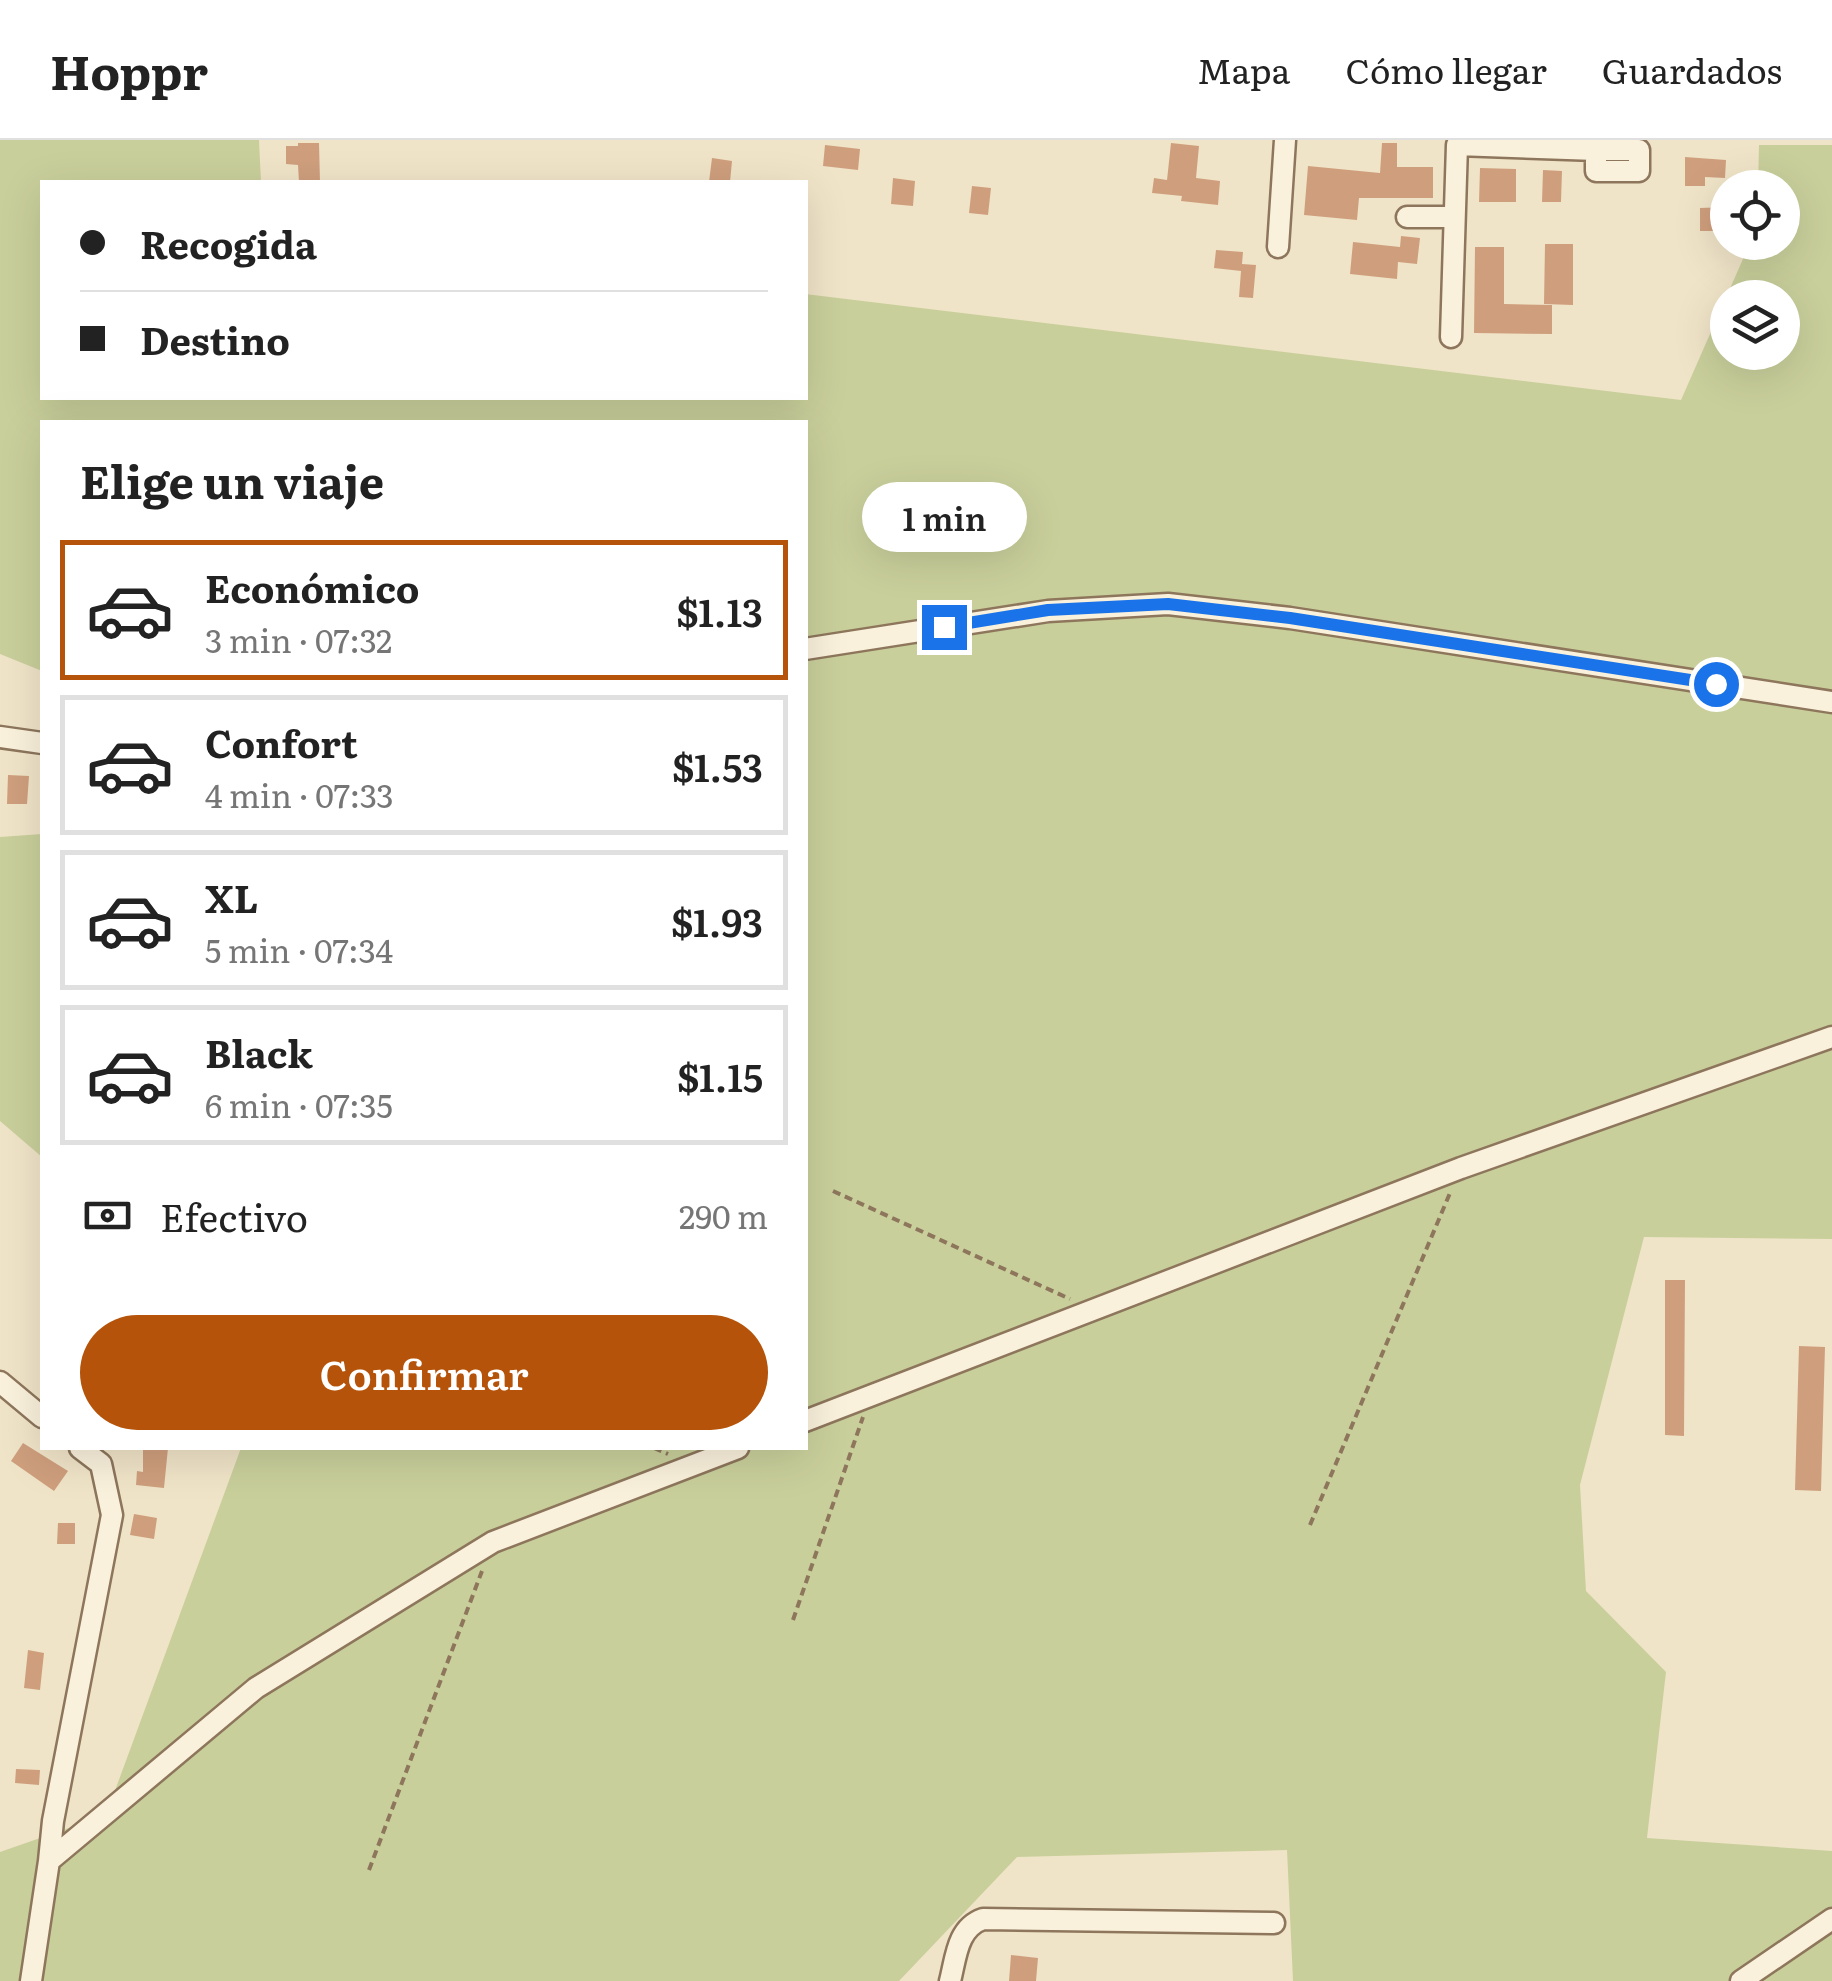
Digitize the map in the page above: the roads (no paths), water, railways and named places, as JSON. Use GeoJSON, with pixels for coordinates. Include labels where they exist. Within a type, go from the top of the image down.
{"type":"FeatureCollection","features":[{"type":"Feature","properties":{"kind":"street"},"geometry":{"type":"LineString","coordinates":[[1278,246],[1285,140]]}},
{"type":"Feature","properties":{"kind":"street"},"geometry":{"type":"LineString","coordinates":[[1450,337],[1457,145],[1496,143],[1596,150]]}},
{"type":"Feature","properties":{"kind":"street"},"geometry":{"type":"LineString","coordinates":[[1406,217],[1454,216]]}},
{"type":"Feature","properties":{"kind":"street"},"geometry":{"type":"LineString","coordinates":[[808,649],[1048,610],[1168,604],[1309,621],[1832,702]]}},
{"type":"Feature","properties":{"kind":"street"},"geometry":{"type":"LineString","coordinates":[[0,736],[40,743]]}},
{"type":"Feature","properties":{"kind":"street"},"geometry":{"type":"LineString","coordinates":[[808,1421],[1461,1168],[1832,1036]]}},
{"type":"Feature","properties":{"kind":"street"},"geometry":{"type":"LineString","coordinates":[[0,1382],[40,1415]]}},
{"type":"Feature","properties":{"kind":"street"},"geometry":{"type":"LineString","coordinates":[[31,1981],[53,1821],[112,1514],[100,1464],[82,1450]]}},
{"type":"Feature","properties":{"kind":"street"},"geometry":{"type":"LineString","coordinates":[[49,1861],[256,1688],[493,1542],[733,1450]]}},
{"type":"Feature","properties":{"kind":"street"},"geometry":{"type":"LineString","coordinates":[[950,1981],[965,1931],[982,1919],[1274,1923]]}},
{"type":"Feature","properties":{"kind":"street"},"geometry":{"type":"LineString","coordinates":[[1741,1981],[1832,1919]]}}]}
